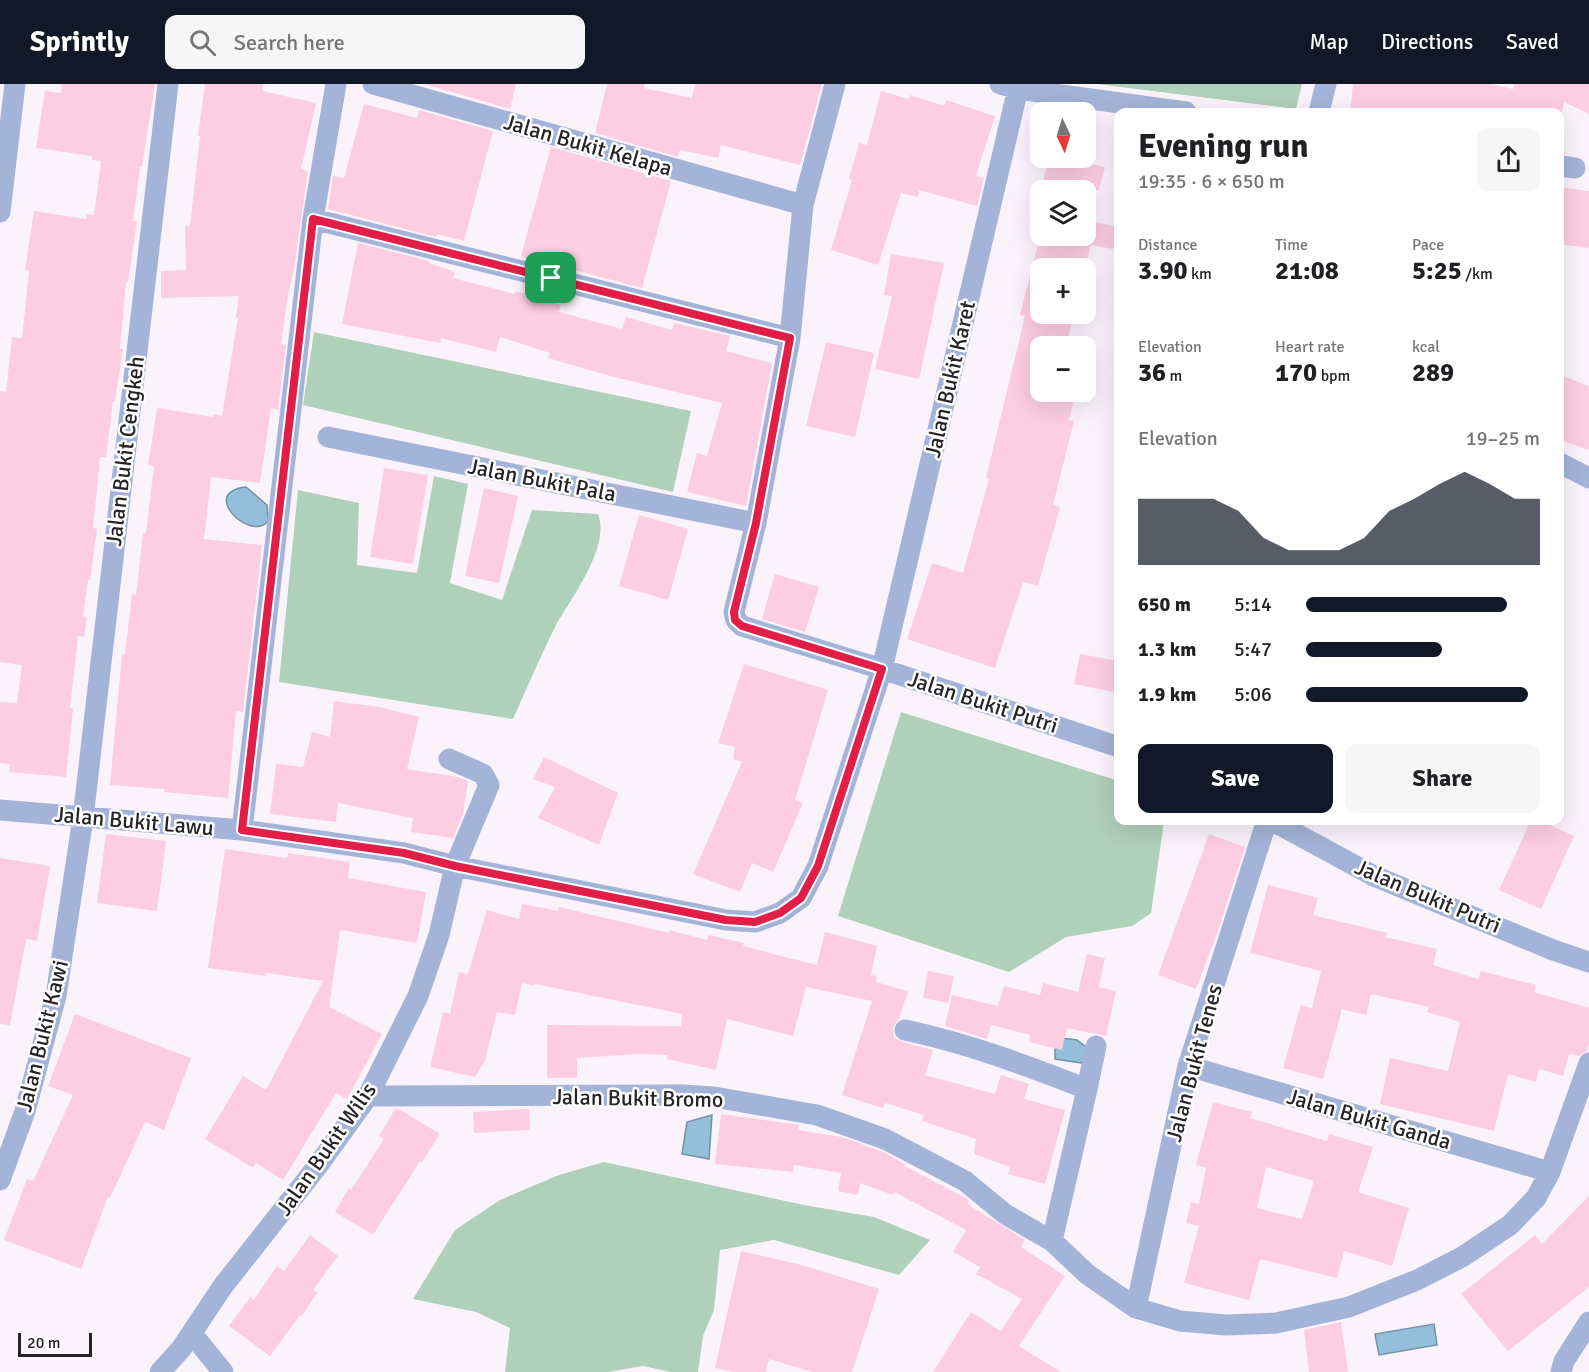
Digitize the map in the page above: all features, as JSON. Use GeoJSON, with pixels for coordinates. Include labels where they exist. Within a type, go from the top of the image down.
{"type":"FeatureCollection","features":[{"type":"Feature","properties":{"kind":"street"},"geometry":{"type":"LineString","coordinates":[[0,212],[2,178],[15,84]]}},
{"type":"Feature","properties":{"kind":"street","name":"Jalan Bukit Cengkeh"},"geometry":{"type":"LineString","coordinates":[[83,818],[168,84]]}},
{"type":"Feature","properties":{"kind":"street"},"geometry":{"type":"LineString","coordinates":[[242,830],[313,219],[336,84]]}},
{"type":"Feature","properties":{"kind":"street","name":"Jalan Bukit Kelapa"},"geometry":{"type":"LineString","coordinates":[[373,84],[803,205]]}},
{"type":"Feature","properties":{"kind":"street"},"geometry":{"type":"LineString","coordinates":[[756,523],[790,338],[803,205],[835,84]]}},
{"type":"Feature","properties":{"kind":"street"},"geometry":{"type":"LineString","coordinates":[[1320,108],[1326,84]]}},
{"type":"Feature","properties":{"kind":"street"},"geometry":{"type":"LineString","coordinates":[[1012,86],[1159,108]]}},
{"type":"Feature","properties":{"kind":"street","name":"Jalan Bukit Karet"},"geometry":{"type":"LineString","coordinates":[[882,669],[1012,86]]}},
{"type":"Feature","properties":{"kind":"street"},"geometry":{"type":"LineString","coordinates":[[313,219],[790,338]]}},
{"type":"Feature","properties":{"kind":"street","name":"Jalan Bukit Pala"},"geometry":{"type":"LineString","coordinates":[[328,437],[756,523]]}},
{"type":"Feature","properties":{"kind":"street"},"geometry":{"type":"LineString","coordinates":[[1564,465],[1589,478]]}},
{"type":"Feature","properties":{"kind":"street","name":"Jalan Bukit Putri"},"geometry":{"type":"LineString","coordinates":[[756,523],[734,612],[735,620],[742,626],[882,669],[1114,745]]}},
{"type":"Feature","properties":{"kind":"street","name":"Jalan Bukit Lawu"},"geometry":{"type":"LineString","coordinates":[[0,810],[242,830],[404,853],[455,866],[726,920],[755,922],[780,913],[801,898],[818,866],[882,669]]}},
{"type":"Feature","properties":{"kind":"street","name":"Jalan Bukit Wilis"},"geometry":{"type":"LineString","coordinates":[[160,1372],[192,1334],[224,1286],[316,1168],[368,1095],[418,996],[439,935],[455,866],[489,785],[483,774],[448,759]]}},
{"type":"Feature","properties":{"kind":"street","name":"Jalan Bukit Kawi"},"geometry":{"type":"LineString","coordinates":[[0,1180],[25,1112],[56,996],[83,818]]}},
{"type":"Feature","properties":{"kind":"street","name":"Jalan Bukit Tenes"},"geometry":{"type":"LineString","coordinates":[[1136,1308],[1188,1066],[1267,825]]}},
{"type":"Feature","properties":{"kind":"street","name":"Jalan Bukit Putri"},"geometry":{"type":"LineString","coordinates":[[1278,825],[1374,876],[1553,950],[1589,962]]}},
{"type":"Feature","properties":{"kind":"street"},"geometry":{"type":"LineString","coordinates":[[905,1030],[937,1037],[998,1056],[1088,1089]]}},
{"type":"Feature","properties":{"kind":"street"},"geometry":{"type":"LineString","coordinates":[[1052,1240],[1096,1046]]}},
{"type":"Feature","properties":{"kind":"street","name":"Jalan Bukit Bromo"},"geometry":{"type":"LineString","coordinates":[[368,1095],[683,1095],[714,1097],[817,1114],[885,1139],[964,1181],[1005,1214],[1052,1240],[1087,1274],[1136,1308],[1180,1321],[1226,1325],[1276,1323],[1349,1307],[1417,1280],[1462,1257],[1510,1225],[1536,1198],[1550,1172],[1589,1063]]}},
{"type":"Feature","properties":{"kind":"street","name":"Jalan Bukit Ganda"},"geometry":{"type":"LineString","coordinates":[[1188,1066],[1550,1172]]}},
{"type":"Feature","properties":{"kind":"street"},"geometry":{"type":"LineString","coordinates":[[1561,1372],[1564,1361],[1589,1322]]}},
{"type":"Feature","properties":{"kind":"street"},"geometry":{"type":"LineString","coordinates":[[192,1334],[223,1372]]}},
{"type":"Feature","properties":{"kind":"green space"},"geometry":{"type":"Polygon","coordinates":[[[1097,84],[1302,84],[1296,108],[1097,84]]]}},
{"type":"Feature","properties":{"kind":"green space"},"geometry":{"type":"Polygon","coordinates":[[[314,332],[691,411],[673,492],[303,405],[314,332]]]}},
{"type":"Feature","properties":{"kind":"green space"},"geometry":{"type":"Polygon","coordinates":[[[434,476],[468,484],[450,583],[502,600],[532,510],[598,514],[601,527],[594,557],[555,627],[513,719],[279,682],[298,490],[359,503],[357,565],[417,573],[434,476]]]}},
{"type":"Feature","properties":{"kind":"green space"},"geometry":{"type":"Polygon","coordinates":[[[901,712],[1114,779],[1114,825],[1163,825],[1151,913],[1132,926],[1066,937],[1009,972],[838,916],[901,712]]]}},
{"type":"Feature","properties":{"kind":"green space"},"geometry":{"type":"Polygon","coordinates":[[[604,1162],[804,1205],[874,1217],[930,1240],[899,1275],[774,1240],[720,1250],[714,1310],[703,1336],[698,1372],[671,1372],[643,1366],[608,1372],[505,1372],[510,1328],[476,1312],[413,1299],[455,1230],[500,1200],[559,1175],[604,1162]]]}},
{"type":"Feature","properties":{"kind":"water"},"geometry":{"type":"Polygon","coordinates":[[[246,487],[267,505],[268,521],[260,526],[251,526],[241,521],[227,506],[227,498],[232,491],[246,487]]]}},
{"type":"Feature","properties":{"kind":"water"},"geometry":{"type":"Polygon","coordinates":[[[1062,1038],[1077,1040],[1086,1047],[1087,1059],[1081,1063],[1055,1059],[1055,1050],[1062,1038]]]}},
{"type":"Feature","properties":{"kind":"water"},"geometry":{"type":"Polygon","coordinates":[[[712,1115],[709,1159],[682,1154],[687,1122],[712,1115]]]}},
{"type":"Feature","properties":{"kind":"water"},"geometry":{"type":"Polygon","coordinates":[[[1434,1324],[1437,1345],[1379,1355],[1375,1334],[1434,1324]]]}},
{"type":"Feature","properties":{"kind":"building"},"geometry":{"type":"Polygon","coordinates":[[[62,84],[155,84],[133,221],[137,221],[128,282],[126,282],[120,349],[123,349],[106,457],[100,457],[93,528],[97,529],[83,616],[87,617],[84,637],[78,636],[70,708],[73,708],[66,777],[9,772],[10,764],[0,763],[0,702],[17,703],[22,665],[0,662],[0,391],[6,392],[12,337],[22,338],[29,271],[25,270],[34,211],[86,219],[86,214],[94,215],[101,161],[92,160],[92,156],[36,148],[45,91],[61,93],[62,84]]]}},
{"type":"Feature","properties":{"kind":"building"},"geometry":{"type":"Polygon","coordinates":[[[205,84],[263,84],[262,91],[316,103],[301,169],[308,171],[281,344],[286,345],[278,410],[271,408],[260,483],[211,477],[204,539],[262,545],[243,712],[236,711],[228,798],[164,792],[164,789],[110,785],[122,654],[125,654],[132,594],[136,595],[143,533],[146,533],[154,466],[148,465],[157,408],[213,417],[213,414],[222,416],[238,318],[236,318],[239,296],[161,298],[161,271],[186,270],[185,226],[190,226],[205,84]]]}},
{"type":"Feature","properties":{"kind":"building"},"geometry":{"type":"Polygon","coordinates":[[[424,84],[516,84],[510,109],[424,84]]]}},
{"type":"Feature","properties":{"kind":"building"},"geometry":{"type":"Polygon","coordinates":[[[607,84],[645,84],[644,88],[692,98],[695,84],[822,84],[800,165],[721,145],[718,158],[680,150],[678,157],[595,133],[607,84]]]}},
{"type":"Feature","properties":{"kind":"building"},"geometry":{"type":"Polygon","coordinates":[[[1353,84],[1491,84],[1513,89],[1514,84],[1589,84],[1589,114],[1564,102],[1563,108],[1350,108],[1353,84]]]}},
{"type":"Feature","properties":{"kind":"building"},"geometry":{"type":"Polygon","coordinates":[[[881,91],[908,99],[910,95],[944,106],[946,100],[995,116],[976,176],[984,178],[977,206],[919,190],[918,197],[901,193],[878,265],[831,250],[852,180],[849,179],[859,143],[867,145],[881,91]]]}},
{"type":"Feature","properties":{"kind":"building"},"geometry":{"type":"Polygon","coordinates":[[[364,104],[417,118],[419,110],[493,131],[464,241],[437,234],[436,237],[328,209],[333,176],[344,178],[364,104]]]}},
{"type":"Feature","properties":{"kind":"building"},"geometry":{"type":"Polygon","coordinates":[[[551,147],[671,181],[642,288],[521,256],[551,147]]]}},
{"type":"Feature","properties":{"kind":"building"},"geometry":{"type":"Polygon","coordinates":[[[1096,165],[1105,167],[1099,190],[1096,190],[1096,180],[1044,180],[1046,168],[1096,168],[1096,165]]]}},
{"type":"Feature","properties":{"kind":"building"},"geometry":{"type":"Polygon","coordinates":[[[1564,188],[1589,191],[1589,248],[1564,245],[1564,188]]]}},
{"type":"Feature","properties":{"kind":"building"},"geometry":{"type":"Polygon","coordinates":[[[1096,222],[1114,226],[1113,249],[1096,246],[1096,222]]]}},
{"type":"Feature","properties":{"kind":"building"},"geometry":{"type":"Polygon","coordinates":[[[358,243],[429,261],[429,263],[455,272],[453,278],[515,294],[516,291],[561,305],[559,312],[622,329],[626,317],[672,330],[674,323],[730,336],[726,351],[772,363],[746,506],[687,492],[697,453],[707,456],[722,403],[610,376],[548,358],[550,353],[500,337],[496,352],[441,338],[440,343],[342,324],[358,243]]]}},
{"type":"Feature","properties":{"kind":"building"},"geometry":{"type":"Polygon","coordinates":[[[1037,246],[1091,246],[1088,258],[1034,258],[1037,246]]]}},
{"type":"Feature","properties":{"kind":"building"},"geometry":{"type":"Polygon","coordinates":[[[891,254],[944,263],[919,379],[875,369],[892,296],[884,295],[891,254]]]}},
{"type":"Feature","properties":{"kind":"building"},"geometry":{"type":"Polygon","coordinates":[[[1030,276],[1030,324],[1072,324],[1068,336],[1030,336],[1030,402],[1074,402],[1069,420],[1074,421],[1053,505],[1060,507],[1038,586],[1023,582],[995,668],[907,639],[932,563],[963,573],[989,479],[986,478],[1025,316],[1020,315],[1030,276]]]}},
{"type":"Feature","properties":{"kind":"building"},"geometry":{"type":"Polygon","coordinates":[[[826,342],[874,353],[855,437],[806,426],[826,342]]]}},
{"type":"Feature","properties":{"kind":"building"},"geometry":{"type":"Polygon","coordinates":[[[1564,377],[1589,386],[1589,450],[1564,441],[1564,377]]]}},
{"type":"Feature","properties":{"kind":"building"},"geometry":{"type":"Polygon","coordinates":[[[384,468],[428,475],[413,564],[370,557],[384,468]]]}},
{"type":"Feature","properties":{"kind":"building"},"geometry":{"type":"Polygon","coordinates":[[[484,488],[518,496],[499,583],[465,576],[484,488]]]}},
{"type":"Feature","properties":{"kind":"building"},"geometry":{"type":"Polygon","coordinates":[[[639,515],[688,529],[668,600],[619,586],[639,515]]]}},
{"type":"Feature","properties":{"kind":"building"},"geometry":{"type":"Polygon","coordinates":[[[775,574],[819,587],[805,632],[762,619],[775,574]]]}},
{"type":"Feature","properties":{"kind":"building"},"geometry":{"type":"Polygon","coordinates":[[[1080,654],[1114,660],[1114,692],[1074,684],[1080,654]]]}},
{"type":"Feature","properties":{"kind":"building"},"geometry":{"type":"Polygon","coordinates":[[[744,664],[828,690],[795,800],[803,803],[773,872],[752,863],[740,892],[693,874],[742,762],[733,759],[735,747],[718,743],[744,664]]]}},
{"type":"Feature","properties":{"kind":"building"},"geometry":{"type":"Polygon","coordinates":[[[334,701],[379,707],[419,717],[407,769],[458,777],[468,781],[463,814],[453,838],[411,832],[413,818],[338,803],[336,822],[270,814],[276,764],[303,767],[312,732],[330,737],[334,701]]]}},
{"type":"Feature","properties":{"kind":"building"},"geometry":{"type":"Polygon","coordinates":[[[544,757],[618,793],[599,845],[538,818],[555,787],[533,779],[544,757]]]}},
{"type":"Feature","properties":{"kind":"building"},"geometry":{"type":"Polygon","coordinates":[[[1529,825],[1550,825],[1574,836],[1541,909],[1499,890],[1529,825]]]}},
{"type":"Feature","properties":{"kind":"building"},"geometry":{"type":"Polygon","coordinates":[[[106,834],[166,841],[157,911],[97,903],[106,834]]]}},
{"type":"Feature","properties":{"kind":"building"},"geometry":{"type":"Polygon","coordinates":[[[1209,834],[1245,847],[1218,931],[1196,989],[1158,975],[1209,834]]]}},
{"type":"Feature","properties":{"kind":"building"},"geometry":{"type":"Polygon","coordinates":[[[225,849],[287,858],[288,853],[350,862],[348,878],[426,892],[417,943],[340,930],[329,1007],[382,1034],[347,1099],[336,1093],[283,1180],[256,1163],[253,1168],[205,1139],[243,1076],[266,1090],[323,981],[208,968],[225,849]]]}},
{"type":"Feature","properties":{"kind":"building"},"geometry":{"type":"Polygon","coordinates":[[[0,858],[50,866],[37,941],[26,939],[10,1025],[0,1024],[0,858]]]}},
{"type":"Feature","properties":{"kind":"building"},"geometry":{"type":"Polygon","coordinates":[[[1268,885],[1318,898],[1313,915],[1387,933],[1385,937],[1437,949],[1433,965],[1478,979],[1481,971],[1536,985],[1534,992],[1589,1008],[1587,1051],[1579,1056],[1569,1054],[1563,1076],[1539,1069],[1536,1082],[1508,1074],[1494,1131],[1380,1104],[1390,1058],[1448,1071],[1460,1022],[1427,1012],[1429,1007],[1371,994],[1366,1015],[1342,1009],[1323,1079],[1283,1068],[1301,1005],[1312,1008],[1321,971],[1250,953],[1268,885]]]}},
{"type":"Feature","properties":{"kind":"building"},"geometry":{"type":"Polygon","coordinates":[[[522,904],[558,911],[559,907],[707,940],[708,935],[744,943],[743,946],[817,965],[825,932],[877,946],[871,975],[877,976],[876,982],[908,991],[899,1019],[893,1027],[894,1037],[902,1042],[933,1050],[925,1075],[995,1094],[1001,1075],[1029,1084],[1024,1099],[1065,1110],[1045,1184],[1008,1174],[1010,1167],[974,1154],[976,1139],[922,1121],[924,1115],[885,1103],[883,1108],[842,1095],[872,1001],[806,987],[793,1036],[727,1019],[716,1070],[667,1059],[668,1055],[638,1054],[577,1058],[577,1078],[547,1078],[547,1025],[681,1026],[682,1014],[522,983],[515,1015],[497,1012],[485,1060],[475,1077],[430,1067],[443,1012],[450,1014],[459,972],[468,974],[487,910],[519,919],[522,904]]]}},
{"type":"Feature","properties":{"kind":"building"},"geometry":{"type":"Polygon","coordinates":[[[1087,954],[1105,958],[1099,987],[1116,991],[1106,1036],[1067,1028],[1062,1050],[1029,1042],[1030,1035],[991,1025],[987,1039],[945,1026],[952,995],[998,1006],[1004,986],[1040,995],[1043,983],[1078,992],[1087,954]]]}},
{"type":"Feature","properties":{"kind":"building"},"geometry":{"type":"Polygon","coordinates":[[[928,971],[954,976],[948,1003],[923,998],[928,971]]]}},
{"type":"Feature","properties":{"kind":"building"},"geometry":{"type":"Polygon","coordinates":[[[75,1014],[191,1058],[164,1130],[145,1122],[110,1198],[108,1197],[81,1269],[4,1240],[27,1179],[33,1181],[73,1095],[48,1086],[75,1014]]]}},
{"type":"Feature","properties":{"kind":"building"},"geometry":{"type":"Polygon","coordinates":[[[1213,1102],[1252,1112],[1250,1118],[1327,1141],[1329,1134],[1373,1147],[1358,1192],[1409,1208],[1392,1266],[1344,1251],[1337,1278],[1260,1259],[1249,1300],[1184,1283],[1199,1226],[1186,1223],[1191,1202],[1199,1204],[1206,1168],[1196,1165],[1213,1102]],[[1266,1167],[1257,1208],[1302,1219],[1314,1181],[1266,1167]]]}},
{"type":"Feature","properties":{"kind":"building"},"geometry":{"type":"Polygon","coordinates":[[[395,1109],[399,1109],[440,1134],[373,1235],[335,1212],[384,1139],[379,1136],[395,1109]]]}},
{"type":"Feature","properties":{"kind":"building"},"geometry":{"type":"Polygon","coordinates":[[[529,1109],[530,1130],[474,1133],[473,1112],[529,1109]]]}},
{"type":"Feature","properties":{"kind":"building"},"geometry":{"type":"Polygon","coordinates":[[[721,1114],[799,1125],[798,1130],[842,1137],[883,1152],[905,1164],[904,1166],[966,1198],[969,1201],[967,1204],[1025,1240],[1021,1247],[1065,1276],[1019,1346],[1061,1372],[933,1372],[971,1312],[1001,1331],[1022,1299],[976,1274],[980,1267],[953,1252],[966,1230],[894,1192],[893,1195],[860,1183],[858,1195],[838,1191],[841,1173],[794,1165],[793,1172],[715,1164],[721,1114]]]}},
{"type":"Feature","properties":{"kind":"building"},"geometry":{"type":"Polygon","coordinates":[[[1589,1196],[1589,1287],[1508,1351],[1461,1294],[1535,1235],[1542,1244],[1589,1196]]]}},
{"type":"Feature","properties":{"kind":"building"},"geometry":{"type":"Polygon","coordinates":[[[310,1235],[338,1256],[313,1290],[317,1293],[302,1316],[300,1315],[270,1356],[229,1326],[250,1297],[254,1300],[277,1266],[284,1271],[310,1235]]]}},
{"type":"Feature","properties":{"kind":"building"},"geometry":{"type":"Polygon","coordinates":[[[741,1251],[802,1265],[879,1289],[852,1372],[812,1372],[769,1359],[766,1372],[733,1372],[715,1368],[741,1251]]]}},
{"type":"Feature","properties":{"kind":"building"},"geometry":{"type":"Polygon","coordinates":[[[1341,1322],[1348,1372],[1309,1372],[1304,1330],[1341,1322]]]}},
{"type":"Feature","properties":{"kind":"route"},"geometry":{"type":"LineString","coordinates":[[313,219],[551,278],[790,338],[756,523],[734,612],[735,620],[742,626],[882,669],[818,866],[801,898],[780,913],[755,922],[726,920],[601,896],[455,866],[404,853],[242,830],[313,219]]}}]}
